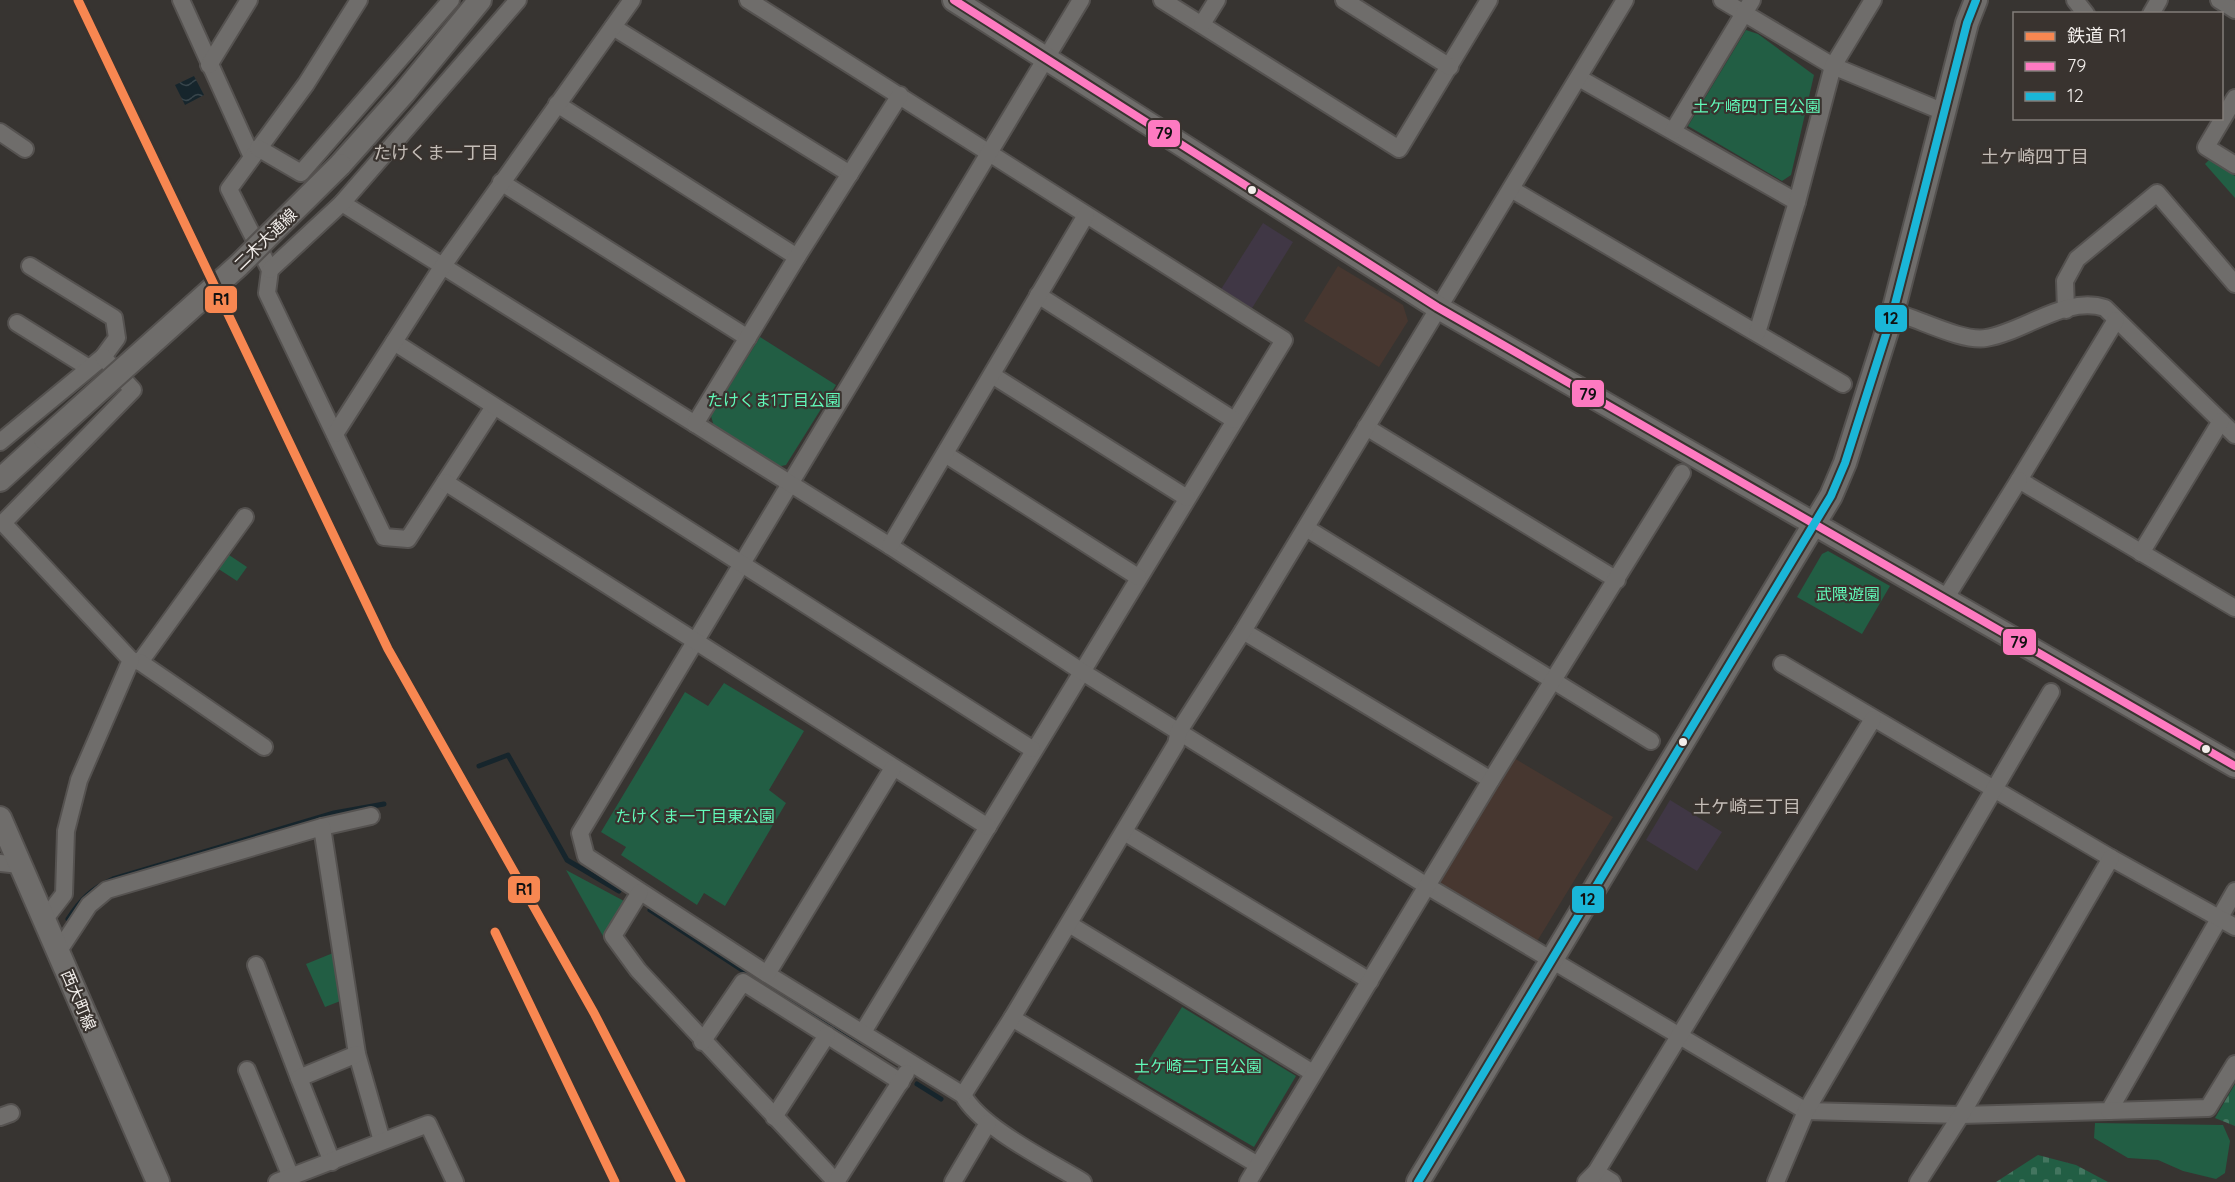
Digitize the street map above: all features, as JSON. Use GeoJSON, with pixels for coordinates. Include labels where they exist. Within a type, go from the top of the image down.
{"type":"FeatureCollection","features":[{"type":"Feature","properties":{"kind":"street"},"geometry":{"type":"LineString","coordinates":[[181,0],[209,65],[255,153],[301,173],[451,0]]}},
{"type":"Feature","properties":{"kind":"street"},"geometry":{"type":"LineString","coordinates":[[209,65],[249,0]]}},
{"type":"Feature","properties":{"kind":"street"},"geometry":{"type":"LineString","coordinates":[[359,0],[306,84],[229,189],[270,270],[267,293],[384,537],[408,539],[494,408]]}},
{"type":"Feature","properties":{"kind":"street","name":"二木大通線"},"geometry":{"type":"LineString","coordinates":[[0,480],[239,265],[340,165],[404,93],[480,0]]}},
{"type":"Feature","properties":{"kind":"street"},"geometry":{"type":"LineString","coordinates":[[270,270],[342,203],[518,0]]}},
{"type":"Feature","properties":{"kind":"street"},"geometry":{"type":"LineString","coordinates":[[334,434],[442,267],[632,0]]}},
{"type":"Feature","properties":{"kind":"street"},"geometry":{"type":"LineString","coordinates":[[748,0],[1284,340],[1032,749],[988,827],[862,1032]]}},
{"type":"Feature","properties":{"kind":"street"},"geometry":{"type":"LineString","coordinates":[[954,0],[1437,307],[2235,766]]}},
{"type":"Feature","properties":{"kind":"street"},"geometry":{"type":"LineString","coordinates":[[1081,0],[580,833],[586,856],[767,974],[963,1095],[971,1110],[988,1123],[1083,1182]]}},
{"type":"Feature","properties":{"kind":"street"},"geometry":{"type":"LineString","coordinates":[[1162,0],[1399,149],[1489,0]]}},
{"type":"Feature","properties":{"kind":"street"},"geometry":{"type":"LineString","coordinates":[[1202,24],[1217,0]]}},
{"type":"Feature","properties":{"kind":"street"},"geometry":{"type":"LineString","coordinates":[[1344,0],[1450,67]]}},
{"type":"Feature","properties":{"kind":"street"},"geometry":{"type":"LineString","coordinates":[[963,1095],[1124,832],[1176,744],[1179,731],[1306,528],[1437,307],[1625,0]]}},
{"type":"Feature","properties":{"kind":"street"},"geometry":{"type":"LineString","coordinates":[[1722,0],[1748,7],[1833,66],[1944,112]]}},
{"type":"Feature","properties":{"kind":"street"},"geometry":{"type":"LineString","coordinates":[[1757,333],[1797,202],[1833,66],[1873,0]]}},
{"type":"Feature","properties":{"kind":"street"},"geometry":{"type":"LineString","coordinates":[[1418,1182],[1815,524],[1845,463],[1893,312],[1944,112],[1976,0]]}},
{"type":"Feature","properties":{"kind":"street"},"geometry":{"type":"LineString","coordinates":[[2075,0],[2084,12]]}},
{"type":"Feature","properties":{"kind":"street"},"geometry":{"type":"LineString","coordinates":[[2219,0],[2235,10]]}},
{"type":"Feature","properties":{"kind":"street"},"geometry":{"type":"LineString","coordinates":[[1673,131],[1748,7]]}},
{"type":"Feature","properties":{"kind":"street"},"geometry":{"type":"LineString","coordinates":[[613,27],[850,174]]}},
{"type":"Feature","properties":{"kind":"street"},"geometry":{"type":"LineString","coordinates":[[1579,78],[1797,202]]}},
{"type":"Feature","properties":{"kind":"street"},"geometry":{"type":"LineString","coordinates":[[695,424],[797,256],[900,95]]}},
{"type":"Feature","properties":{"kind":"street"},"geometry":{"type":"LineString","coordinates":[[557,104],[797,256]]}},
{"type":"Feature","properties":{"kind":"street"},"geometry":{"type":"LineString","coordinates":[[2220,120],[2206,147],[2235,165]]}},
{"type":"Feature","properties":{"kind":"street"},"geometry":{"type":"LineString","coordinates":[[0,132],[25,149]]}},
{"type":"Feature","properties":{"kind":"street"},"geometry":{"type":"LineString","coordinates":[[501,182],[748,338]]}},
{"type":"Feature","properties":{"kind":"street"},"geometry":{"type":"LineString","coordinates":[[1510,189],[1843,384]]}},
{"type":"Feature","properties":{"kind":"street"},"geometry":{"type":"LineString","coordinates":[[2066,310],[2065,281],[2077,259],[2157,193],[2235,284]]}},
{"type":"Feature","properties":{"kind":"street"},"geometry":{"type":"LineString","coordinates":[[342,203],[790,486],[890,546],[1081,671],[1427,886],[1806,1111],[1961,1115],[2208,1108],[2235,1064]]}},
{"type":"Feature","properties":{"kind":"street"},"geometry":{"type":"LineString","coordinates":[[890,546],[1086,215]]}},
{"type":"Feature","properties":{"kind":"street"},"geometry":{"type":"LineString","coordinates":[[0,442],[103,357],[117,338],[114,318],[30,266]]}},
{"type":"Feature","properties":{"kind":"street"},"geometry":{"type":"LineString","coordinates":[[1038,295],[1234,420]]}},
{"type":"Feature","properties":{"kind":"street"},"geometry":{"type":"LineString","coordinates":[[1893,312],[1964,335],[1985,338],[2066,310],[2093,304],[2104,308],[2235,435]]}},
{"type":"Feature","properties":{"kind":"street"},"geometry":{"type":"LineString","coordinates":[[1945,599],[2116,320]]}},
{"type":"Feature","properties":{"kind":"street"},"geometry":{"type":"LineString","coordinates":[[17,322],[89,368]]}},
{"type":"Feature","properties":{"kind":"street"},"geometry":{"type":"LineString","coordinates":[[394,342],[494,408],[1032,749]]}},
{"type":"Feature","properties":{"kind":"street"},"geometry":{"type":"LineString","coordinates":[[103,357],[133,390],[3,523],[135,661],[264,747]]}},
{"type":"Feature","properties":{"kind":"street"},"geometry":{"type":"LineString","coordinates":[[992,375],[1187,498]]}},
{"type":"Feature","properties":{"kind":"street"},"geometry":{"type":"LineString","coordinates":[[2141,553],[2221,421]]}},
{"type":"Feature","properties":{"kind":"street"},"geometry":{"type":"LineString","coordinates":[[1366,427],[1617,580]]}},
{"type":"Feature","properties":{"kind":"street"},"geometry":{"type":"LineString","coordinates":[[945,454],[1138,577]]}},
{"type":"Feature","properties":{"kind":"street"},"geometry":{"type":"LineString","coordinates":[[1248,1182],[1491,780],[1682,473]]}},
{"type":"Feature","properties":{"kind":"street"},"geometry":{"type":"LineString","coordinates":[[2019,480],[2235,608]]}},
{"type":"Feature","properties":{"kind":"street"},"geometry":{"type":"LineString","coordinates":[[445,482],[988,827]]}},
{"type":"Feature","properties":{"kind":"street"},"geometry":{"type":"LineString","coordinates":[[44,920],[64,894],[66,831],[79,780],[135,661],[223,551],[245,517]]}},
{"type":"Feature","properties":{"kind":"street"},"geometry":{"type":"LineString","coordinates":[[1306,528],[1651,741]]}},
{"type":"Feature","properties":{"kind":"street"},"geometry":{"type":"LineString","coordinates":[[1243,631],[1491,780]]}},
{"type":"Feature","properties":{"kind":"street"},"geometry":{"type":"LineString","coordinates":[[1782,664],[2111,858],[2235,927]]}},
{"type":"Feature","properties":{"kind":"street"},"geometry":{"type":"LineString","coordinates":[[1776,1182],[1806,1111],[2051,692]]}},
{"type":"Feature","properties":{"kind":"street"},"geometry":{"type":"LineString","coordinates":[[1612,1182],[1591,1177],[1873,719]]}},
{"type":"Feature","properties":{"kind":"street"},"geometry":{"type":"LineString","coordinates":[[767,974],[893,768]]}},
{"type":"Feature","properties":{"kind":"street"},"geometry":{"type":"LineString","coordinates":[[58,951],[89,905],[107,890],[322,826],[371,816]]}},
{"type":"Feature","properties":{"kind":"street","name":"西大町線"},"geometry":{"type":"LineString","coordinates":[[0,818],[10,864],[44,920],[158,1182]]}},
{"type":"Feature","properties":{"kind":"street"},"geometry":{"type":"LineString","coordinates":[[322,826],[357,1054],[382,1141]]}},
{"type":"Feature","properties":{"kind":"street"},"geometry":{"type":"LineString","coordinates":[[1124,832],[1370,981]]}},
{"type":"Feature","properties":{"kind":"street"},"geometry":{"type":"LineString","coordinates":[[1918,1182],[1961,1115],[2111,858]]}},
{"type":"Feature","properties":{"kind":"street"},"geometry":{"type":"LineString","coordinates":[[2109,1111],[2235,891]]}},
{"type":"Feature","properties":{"kind":"street"},"geometry":{"type":"LineString","coordinates":[[640,892],[614,936],[638,970],[702,1042],[836,1182],[912,1065]]}},
{"type":"Feature","properties":{"kind":"street"},"geometry":{"type":"LineString","coordinates":[[1069,924],[1313,1073]]}},
{"type":"Feature","properties":{"kind":"street"},"geometry":{"type":"LineString","coordinates":[[256,965],[332,1162]]}},
{"type":"Feature","properties":{"kind":"street"},"geometry":{"type":"LineString","coordinates":[[702,1042],[743,981],[901,1082]]}},
{"type":"Feature","properties":{"kind":"street"},"geometry":{"type":"LineString","coordinates":[[1012,1018],[1258,1165]]}},
{"type":"Feature","properties":{"kind":"street"},"geometry":{"type":"LineString","coordinates":[[774,1117],[827,1035]]}},
{"type":"Feature","properties":{"kind":"street"},"geometry":{"type":"LineString","coordinates":[[299,1078],[357,1054]]}},
{"type":"Feature","properties":{"kind":"street"},"geometry":{"type":"LineString","coordinates":[[247,1070],[284,1180],[317,1175],[332,1162],[428,1124],[455,1182]]}},
{"type":"Feature","properties":{"kind":"street"},"geometry":{"type":"LineString","coordinates":[[953,1182],[988,1123]]}},
{"type":"Feature","properties":{"kind":"shaded area"},"geometry":{"type":"Polygon","coordinates":[[[1263,223],[1293,242],[1249,313],[1218,294],[1263,223]]]}},
{"type":"Feature","properties":{"kind":"shaded area"},"geometry":{"type":"Polygon","coordinates":[[[1338,266],[1403,305],[1408,321],[1379,367],[1304,321],[1338,266]]]}},
{"type":"Feature","properties":{"kind":"shaded area"},"geometry":{"type":"Polygon","coordinates":[[[1514,758],[1613,817],[1536,943],[1441,886],[1439,879],[1514,758]]]}},
{"type":"Feature","properties":{"kind":"shaded area"},"geometry":{"type":"Polygon","coordinates":[[[1670,800],[1722,832],[1697,871],[1646,840],[1670,800]]]}},
{"type":"Feature","properties":{"kind":"green space","name":"土ケ崎四丁目公園"},"geometry":{"type":"Polygon","coordinates":[[[1746,30],[1758,34],[1814,75],[1791,175],[1782,181],[1688,126],[1746,30]]]}},
{"type":"Feature","properties":{"kind":"green space"},"geometry":{"type":"Polygon","coordinates":[[[2210,159],[2235,176],[2235,198],[2205,164],[2210,159]]]}},
{"type":"Feature","properties":{"kind":"green space","name":"たけくま1丁目公園"},"geometry":{"type":"Polygon","coordinates":[[[760,337],[836,385],[786,465],[772,468],[715,430],[711,416],[760,337]]]}},
{"type":"Feature","properties":{"kind":"green space","name":"武隈遊園"},"geometry":{"type":"Polygon","coordinates":[[[1828,551],[1890,586],[1862,634],[1797,597],[1822,554],[1828,551]]]}},
{"type":"Feature","properties":{"kind":"green space"},"geometry":{"type":"Polygon","coordinates":[[[226,553],[247,567],[237,581],[217,568],[226,553]]]}},
{"type":"Feature","properties":{"kind":"green space","name":"たけくま一丁目東公園"},"geometry":{"type":"Polygon","coordinates":[[[724,683],[804,731],[769,790],[786,803],[725,906],[704,893],[697,905],[621,855],[626,847],[601,832],[685,692],[708,706],[724,683]]]}},
{"type":"Feature","properties":{"kind":"green space"},"geometry":{"type":"Polygon","coordinates":[[[566,870],[624,901],[603,936],[566,870]]]}},
{"type":"Feature","properties":{"kind":"green space"},"geometry":{"type":"Polygon","coordinates":[[[338,951],[343,1000],[325,1007],[306,964],[338,951]]]}},
{"type":"Feature","properties":{"kind":"green space","name":"土ケ崎二丁目公園"},"geometry":{"type":"Polygon","coordinates":[[[1182,1007],[1296,1076],[1254,1147],[1137,1079],[1182,1007]]]}},
{"type":"Feature","properties":{"kind":"green space"},"geometry":{"type":"Polygon","coordinates":[[[2235,1084],[2235,1126],[2215,1118],[2235,1084]]]}},
{"type":"Feature","properties":{"kind":"green space"},"geometry":{"type":"Polygon","coordinates":[[[2095,1123],[2223,1125],[2230,1141],[2225,1173],[2216,1179],[2183,1171],[2158,1160],[2128,1158],[2094,1138],[2095,1123]]]}},
{"type":"Feature","properties":{"kind":"green space"},"geometry":{"type":"Polygon","coordinates":[[[2038,1155],[2076,1165],[2108,1182],[1996,1182],[2038,1155]]]}},
{"type":"Feature","properties":{"kind":"water"},"geometry":{"type":"Polygon","coordinates":[[[194,76],[204,95],[185,105],[175,85],[194,76]]]}},
{"type":"Feature","properties":{"kind":"waterway"},"geometry":{"type":"LineString","coordinates":[[479,766],[508,755],[567,860],[619,891]]}},
{"type":"Feature","properties":{"kind":"waterway"},"geometry":{"type":"LineString","coordinates":[[68,919],[87,895],[113,879],[334,813],[384,804]]}},
{"type":"Feature","properties":{"kind":"waterway"},"geometry":{"type":"LineString","coordinates":[[650,910],[859,1046]]}},
{"type":"Feature","properties":{"kind":"waterway"},"geometry":{"type":"LineString","coordinates":[[917,1084],[941,1099]]}},
{"type":"Feature","properties":{"kind":"rail line","name":"R1"},"geometry":{"type":"LineString","coordinates":[[78,0],[388,649],[594,1013],[681,1182]]}},
{"type":"Feature","properties":{"kind":"rail line","name":"R1"},"geometry":{"type":"LineString","coordinates":[[495,932],[615,1182]]}},
{"type":"Feature","properties":{"kind":"transit line","name":"79"},"geometry":{"type":"LineString","coordinates":[[954,0],[1437,307],[2235,766]]}},
{"type":"Feature","properties":{"kind":"transit line","name":"12"},"geometry":{"type":"LineString","coordinates":[[1418,1182],[1831,496],[1845,463],[1893,312],[1967,23],[1976,0]]}},
{"type":"Feature","properties":{"kind":"district","name":"たけくま一丁目"},"geometry":{"type":"Point","coordinates":[436,152]}},
{"type":"Feature","properties":{"kind":"district","name":"土ケ崎四丁目"},"geometry":{"type":"Point","coordinates":[2035,156]}},
{"type":"Feature","properties":{"kind":"district","name":"土ケ崎三丁目"},"geometry":{"type":"Point","coordinates":[1747,806]}}]}
